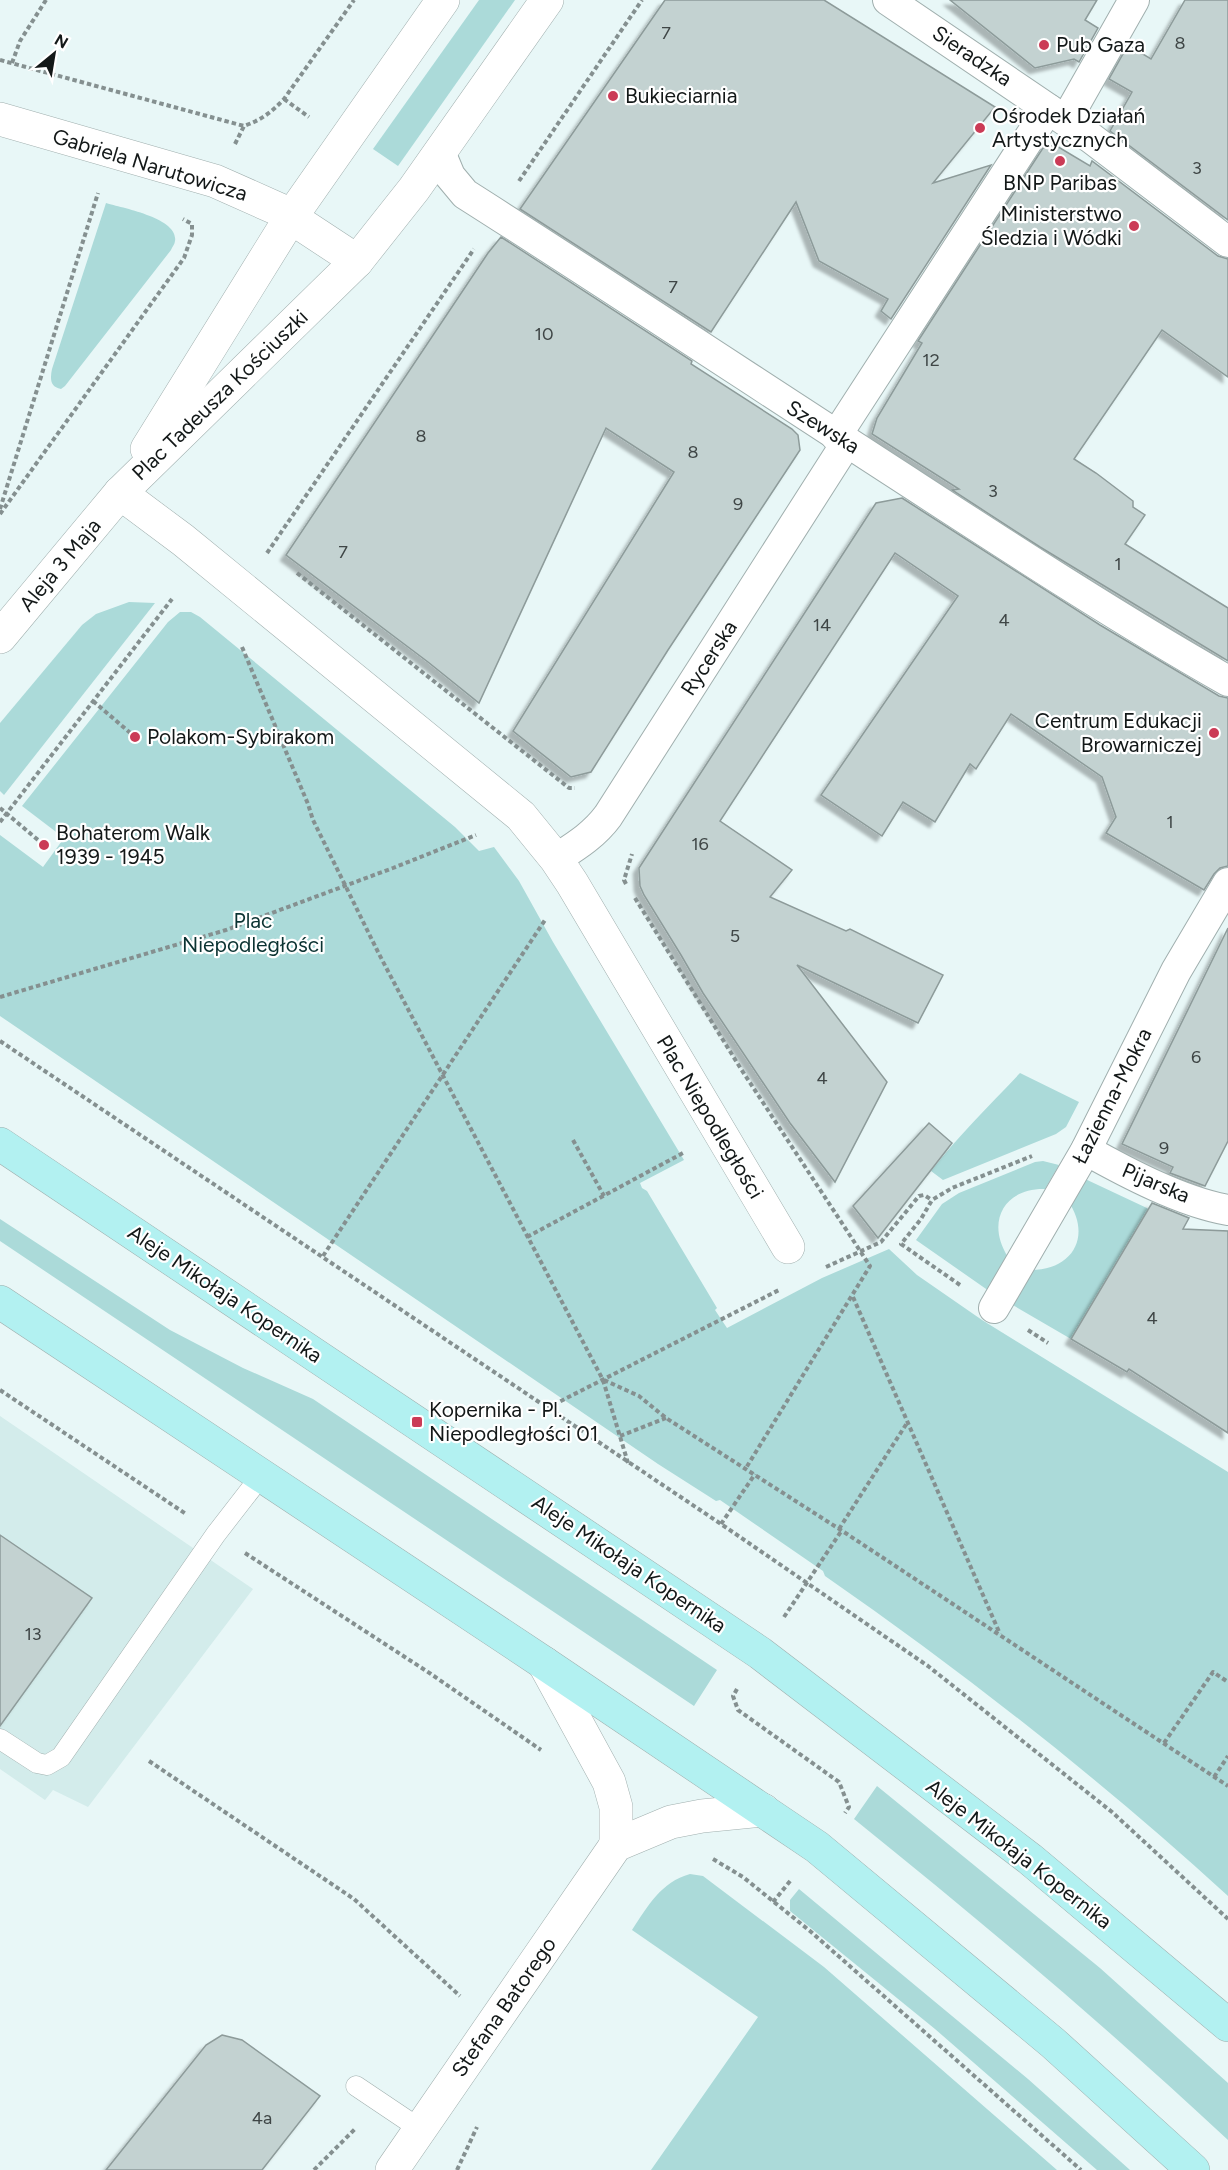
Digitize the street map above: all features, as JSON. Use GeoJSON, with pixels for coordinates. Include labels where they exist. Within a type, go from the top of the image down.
{"type":"FeatureCollection","features":[{"type":"Feature","properties":{"kind":"main road","name":"Aleje Mikołaja Kopernika"},"geometry":{"type":"LineString","coordinates":[[0,1144],[760,1653],[1030,1859],[1228,2025]]}},
{"type":"Feature","properties":{"kind":"main road"},"geometry":{"type":"LineString","coordinates":[[0,1302],[817,1847],[1053,2043],[1193,2170]]}},
{"type":"Feature","properties":{"kind":"street","name":"Plac Tadeusza Kościuszki"},"geometry":{"type":"LineString","coordinates":[[120,493],[291,217],[443,0]]}},
{"type":"Feature","properties":{"kind":"street","name":"Plac Tadeusza Kościuszki"},"geometry":{"type":"LineString","coordinates":[[120,493],[357,261],[414,189],[546,0]]}},
{"type":"Feature","properties":{"kind":"street","name":"Sieradzka"},"geometry":{"type":"LineString","coordinates":[[888,0],[1057,115],[1228,242]]}},
{"type":"Feature","properties":{"kind":"street","name":"Rycerska"},"geometry":{"type":"LineString","coordinates":[[564,871],[583,842],[608,816],[842,439],[1134,0]]}},
{"type":"Feature","properties":{"kind":"street","name":"Gabriela Narutowicza"},"geometry":{"type":"LineString","coordinates":[[0,119],[215,181],[265,202],[357,261]]}},
{"type":"Feature","properties":{"kind":"street","name":"Szewska"},"geometry":{"type":"LineString","coordinates":[[440,152],[457,185],[465,194],[1052,575],[1228,681]]}},
{"type":"Feature","properties":{"kind":"street","name":"Plac Niepodległości"},"geometry":{"type":"LineString","coordinates":[[120,493],[183,540],[521,816],[564,871],[788,1247]]}},
{"type":"Feature","properties":{"kind":"street","name":"Aleja 3 Maja"},"geometry":{"type":"LineString","coordinates":[[0,636],[120,493]]}},
{"type":"Feature","properties":{"kind":"street","name":"Łazienna-Mokra"},"geometry":{"type":"LineString","coordinates":[[994,1308],[1086,1150],[1176,971],[1228,883]]}},
{"type":"Feature","properties":{"kind":"street","name":"Pijarska"},"geometry":{"type":"LineString","coordinates":[[1086,1150],[1121,1170],[1174,1192],[1228,1210]]}},
{"type":"Feature","properties":{"kind":"street"},"geometry":{"type":"LineString","coordinates":[[544,1663],[609,1782],[616,1807],[615,1845],[671,1822],[702,1816],[763,1810]]}},
{"type":"Feature","properties":{"kind":"street","name":"Stefana Batorego"},"geometry":{"type":"LineString","coordinates":[[392,2170],[615,1845]]}},
{"type":"Feature","properties":{"kind":"lane"},"geometry":{"type":"LineString","coordinates":[[0,1739],[37,1763],[47,1765],[61,1757],[216,1534],[261,1476]]}},
{"type":"Feature","properties":{"kind":"lane"},"geometry":{"type":"LineString","coordinates":[[356,2086],[420,2129]]}},
{"type":"Feature","properties":{"kind":"path"},"geometry":{"type":"LineString","coordinates":[[12,63],[20,42],[46,0]]}},
{"type":"Feature","properties":{"kind":"path"},"geometry":{"type":"LineString","coordinates":[[0,60],[244,126],[259,121],[272,112],[284,99],[354,0]]}},
{"type":"Feature","properties":{"kind":"path"},"geometry":{"type":"LineString","coordinates":[[496,214],[642,0]]}},
{"type":"Feature","properties":{"kind":"path"},"geometry":{"type":"LineString","coordinates":[[0,509],[99,189]]}},
{"type":"Feature","properties":{"kind":"path"},"geometry":{"type":"LineString","coordinates":[[0,514],[184,258],[192,235],[192,224],[178,215]]}},
{"type":"Feature","properties":{"kind":"path"},"geometry":{"type":"LineString","coordinates":[[240,586],[268,551],[475,248]]}},
{"type":"Feature","properties":{"kind":"path"},"geometry":{"type":"LineString","coordinates":[[0,822],[172,599]]}},
{"type":"Feature","properties":{"kind":"path"},"geometry":{"type":"LineString","coordinates":[[240,642],[309,804],[313,820],[378,954],[603,1380],[628,1463]]}},
{"type":"Feature","properties":{"kind":"path"},"geometry":{"type":"LineString","coordinates":[[93,701],[135,737]]}},
{"type":"Feature","properties":{"kind":"path"},"geometry":{"type":"LineString","coordinates":[[0,808],[44,845]]}},
{"type":"Feature","properties":{"kind":"path"},"geometry":{"type":"LineString","coordinates":[[0,997],[226,930],[521,816]]}},
{"type":"Feature","properties":{"kind":"path"},"geometry":{"type":"LineString","coordinates":[[323,1256],[443,1074],[564,871]]}},
{"type":"Feature","properties":{"kind":"path"},"geometry":{"type":"LineString","coordinates":[[0,1041],[721,1524],[928,1666],[1103,1805],[1228,1918]]}},
{"type":"Feature","properties":{"kind":"path"},"geometry":{"type":"LineString","coordinates":[[573,1140],[604,1196]]}},
{"type":"Feature","properties":{"kind":"path"},"geometry":{"type":"LineString","coordinates":[[527,1237],[686,1152]]}},
{"type":"Feature","properties":{"kind":"path"},"geometry":{"type":"LineString","coordinates":[[820,1270],[881,1242],[919,1196],[924,1195],[932,1200]]}},
{"type":"Feature","properties":{"kind":"path"},"geometry":{"type":"LineString","coordinates":[[901,1244],[928,1209]]}},
{"type":"Feature","properties":{"kind":"path"},"geometry":{"type":"LineString","coordinates":[[746,1468],[870,1266]]}},
{"type":"Feature","properties":{"kind":"path"},"geometry":{"type":"LineString","coordinates":[[547,1408],[780,1290]]}},
{"type":"Feature","properties":{"kind":"path"},"geometry":{"type":"LineString","coordinates":[[852,1297],[1000,1635]]}},
{"type":"Feature","properties":{"kind":"path"},"geometry":{"type":"LineString","coordinates":[[603,1380],[639,1396],[666,1418],[841,1529],[1228,1786]]}},
{"type":"Feature","properties":{"kind":"path"},"geometry":{"type":"LineString","coordinates":[[0,1390],[431,1674],[548,1754]]}},
{"type":"Feature","properties":{"kind":"path"},"geometry":{"type":"LineString","coordinates":[[620,1436],[666,1418]]}},
{"type":"Feature","properties":{"kind":"path"},"geometry":{"type":"LineString","coordinates":[[773,1902],[849,1807],[839,1782],[738,1710],[733,1696],[907,1422]]}},
{"type":"Feature","properties":{"kind":"path"},"geometry":{"type":"LineString","coordinates":[[721,1524],[755,1474]]}},
{"type":"Feature","properties":{"kind":"path"},"geometry":{"type":"LineString","coordinates":[[1164,1743],[1213,1672],[1228,1682]]}},
{"type":"Feature","properties":{"kind":"path"},"geometry":{"type":"LineString","coordinates":[[1214,1777],[1228,1756]]}},
{"type":"Feature","properties":{"kind":"path"},"geometry":{"type":"LineString","coordinates":[[149,1761],[354,1899],[464,1999]]}},
{"type":"Feature","properties":{"kind":"path"},"geometry":{"type":"LineString","coordinates":[[702,1859],[714,1860],[743,1877],[810,1931],[1081,2170]]}},
{"type":"Feature","properties":{"kind":"path"},"geometry":{"type":"LineString","coordinates":[[457,2170],[479,2123]]}},
{"type":"Feature","properties":{"kind":"shaded area"},"geometry":{"type":"Polygon","coordinates":[[[0,1416],[253,1589],[88,1807],[53,1790],[45,1800],[0,1769],[0,1416]]]}},
{"type":"Feature","properties":{"kind":"green space"},"geometry":{"type":"Polygon","coordinates":[[[479,0],[515,0],[398,166],[373,149],[479,0]]]}},
{"type":"Feature","properties":{"kind":"green space"},"geometry":{"type":"Polygon","coordinates":[[[106,203],[159,220],[174,233],[175,242],[61,389],[52,382],[52,369],[106,203]]]}},
{"type":"Feature","properties":{"kind":"green space"},"geometry":{"type":"Polygon","coordinates":[[[129,602],[155,603],[4,795],[0,791],[0,723],[82,625],[96,614],[129,602]]]}},
{"type":"Feature","properties":{"kind":"green space","name":"Plac Niepodległości"},"geometry":{"type":"Polygon","coordinates":[[[180,612],[191,612],[200,617],[455,827],[479,851],[494,847],[519,881],[684,1160],[640,1183],[647,1191],[727,1328],[822,1278],[889,1249],[917,1275],[982,1320],[1228,1472],[1228,1896],[1032,1729],[930,1651],[825,1576],[823,1571],[720,1500],[716,1501],[658,1464],[0,1016],[0,835],[43,867],[64,838],[22,806],[168,622],[180,612]]]}},
{"type":"Feature","properties":{"kind":"green space"},"geometry":{"type":"Polygon","coordinates":[[[1020,1073],[1079,1102],[1066,1127],[1056,1134],[943,1180],[931,1171],[963,1133],[1020,1073]]]}},
{"type":"Feature","properties":{"kind":"green space"},"geometry":{"type":"Polygon","coordinates":[[[1043,1161],[1059,1165],[1045,1189],[1018,1194],[1002,1210],[999,1232],[1008,1257],[989,1291],[916,1240],[942,1204],[959,1193],[1035,1162],[1043,1161]]]}},
{"type":"Feature","properties":{"kind":"green space"},"geometry":{"type":"Polygon","coordinates":[[[1083,1178],[1149,1209],[1071,1339],[1011,1304],[1031,1270],[1058,1264],[1074,1249],[1078,1238],[1078,1227],[1075,1214],[1068,1201],[1083,1178]]]}},
{"type":"Feature","properties":{"kind":"green space"},"geometry":{"type":"Polygon","coordinates":[[[0,1219],[170,1330],[243,1368],[313,1399],[717,1670],[694,1706],[0,1241],[0,1219]]]}},
{"type":"Feature","properties":{"kind":"green space"},"geometry":{"type":"Polygon","coordinates":[[[877,1786],[1100,1968],[1228,2083],[1228,2140],[1044,1976],[854,1819],[877,1786]]]}},
{"type":"Feature","properties":{"kind":"green space"},"geometry":{"type":"Polygon","coordinates":[[[690,1874],[703,1876],[824,1967],[1057,2170],[651,2170],[758,2017],[632,1930],[663,1889],[690,1874]]]}},
{"type":"Feature","properties":{"kind":"green space"},"geometry":{"type":"Polygon","coordinates":[[[799,1889],[1028,2079],[1130,2170],[1097,2170],[935,2029],[790,1911],[790,1900],[799,1889]]]}},
{"type":"Feature","properties":{"kind":"building"},"geometry":{"type":"Polygon","coordinates":[[[665,0],[824,0],[995,107],[933,183],[991,165],[891,319],[881,311],[888,299],[819,261],[796,202],[711,332],[520,209],[665,0]]]}},
{"type":"Feature","properties":{"kind":"building"},"geometry":{"type":"Polygon","coordinates":[[[950,0],[1097,0],[1085,20],[1098,28],[1079,62],[1074,59],[1035,68],[950,0]]]}},
{"type":"Feature","properties":{"kind":"building"},"geometry":{"type":"Polygon","coordinates":[[[1185,0],[1228,0],[1228,220],[1110,131],[1132,92],[1109,79],[1128,45],[1151,59],[1185,0]]]}},
{"type":"Feature","properties":{"kind":"building"},"geometry":{"type":"Polygon","coordinates":[[[1055,145],[1090,166],[1092,161],[1218,256],[1228,259],[1228,377],[1162,330],[1074,459],[1133,501],[1133,507],[1145,515],[1125,544],[1228,608],[1228,661],[1040,547],[952,490],[959,489],[872,434],[877,418],[922,343],[918,341],[1043,148],[1055,145]]]}},
{"type":"Feature","properties":{"kind":"building"},"geometry":{"type":"Polygon","coordinates":[[[501,237],[792,429],[798,435],[800,450],[668,650],[591,772],[571,777],[513,731],[674,472],[606,428],[479,703],[286,555],[488,253],[501,237]]]}},
{"type":"Feature","properties":{"kind":"building"},"geometry":{"type":"Polygon","coordinates":[[[902,498],[1100,625],[1219,696],[1228,698],[1228,866],[1220,868],[1214,874],[1204,890],[1106,833],[1116,817],[1102,777],[1011,714],[976,769],[970,764],[935,822],[903,802],[882,836],[821,795],[958,596],[895,553],[720,821],[792,870],[770,897],[846,931],[850,929],[943,975],[918,1023],[797,965],[887,1082],[835,1182],[790,1123],[703,993],[644,895],[640,886],[639,868],[876,503],[902,498]]]}},
{"type":"Feature","properties":{"kind":"building"},"geometry":{"type":"Polygon","coordinates":[[[1228,928],[1228,1141],[1205,1186],[1170,1173],[1173,1167],[1122,1144],[1228,928]]]}},
{"type":"Feature","properties":{"kind":"building"},"geometry":{"type":"Polygon","coordinates":[[[929,1123],[952,1143],[878,1238],[853,1206],[929,1123]]]}},
{"type":"Feature","properties":{"kind":"building"},"geometry":{"type":"Polygon","coordinates":[[[1152,1203],[1189,1218],[1183,1229],[1228,1231],[1228,1433],[1129,1369],[1127,1372],[1071,1339],[1152,1203]]]}},
{"type":"Feature","properties":{"kind":"building"},"geometry":{"type":"Polygon","coordinates":[[[0,1535],[92,1598],[0,1726],[0,1535]]]}},
{"type":"Feature","properties":{"kind":"building"},"geometry":{"type":"Polygon","coordinates":[[[222,2035],[242,2040],[320,2096],[262,2170],[106,2170],[206,2045],[222,2035]]]}},
{"type":"Feature","properties":{"kind":"place","name":"Pub Gaza"},"geometry":{"type":"Point","coordinates":[1044,45]}},
{"type":"Feature","properties":{"kind":"place","name":"Bukieciarnia"},"geometry":{"type":"Point","coordinates":[613,96]}},
{"type":"Feature","properties":{"kind":"place","name":"Ośrodek Działań Artystycznych"},"geometry":{"type":"Point","coordinates":[980,128]}},
{"type":"Feature","properties":{"kind":"place","name":"BNP Paribas"},"geometry":{"type":"Point","coordinates":[1060,161]}},
{"type":"Feature","properties":{"kind":"place","name":"Ministerstwo Śledzia i Wódki"},"geometry":{"type":"Point","coordinates":[1134,226]}},
{"type":"Feature","properties":{"kind":"place","name":"Centrum Edukacji Browarniczej"},"geometry":{"type":"Point","coordinates":[1214,733]}},
{"type":"Feature","properties":{"kind":"place","name":"Polakom-Sybirakom"},"geometry":{"type":"Point","coordinates":[135,737]}},
{"type":"Feature","properties":{"kind":"place","name":"Bohaterom Walk 1939 - 1945"},"geometry":{"type":"Point","coordinates":[44,845]}},
{"type":"Feature","properties":{"kind":"place","name":"Kopernika - Pl. Niepodległości 01"},"geometry":{"type":"Point","coordinates":[417,1422]}}]}
